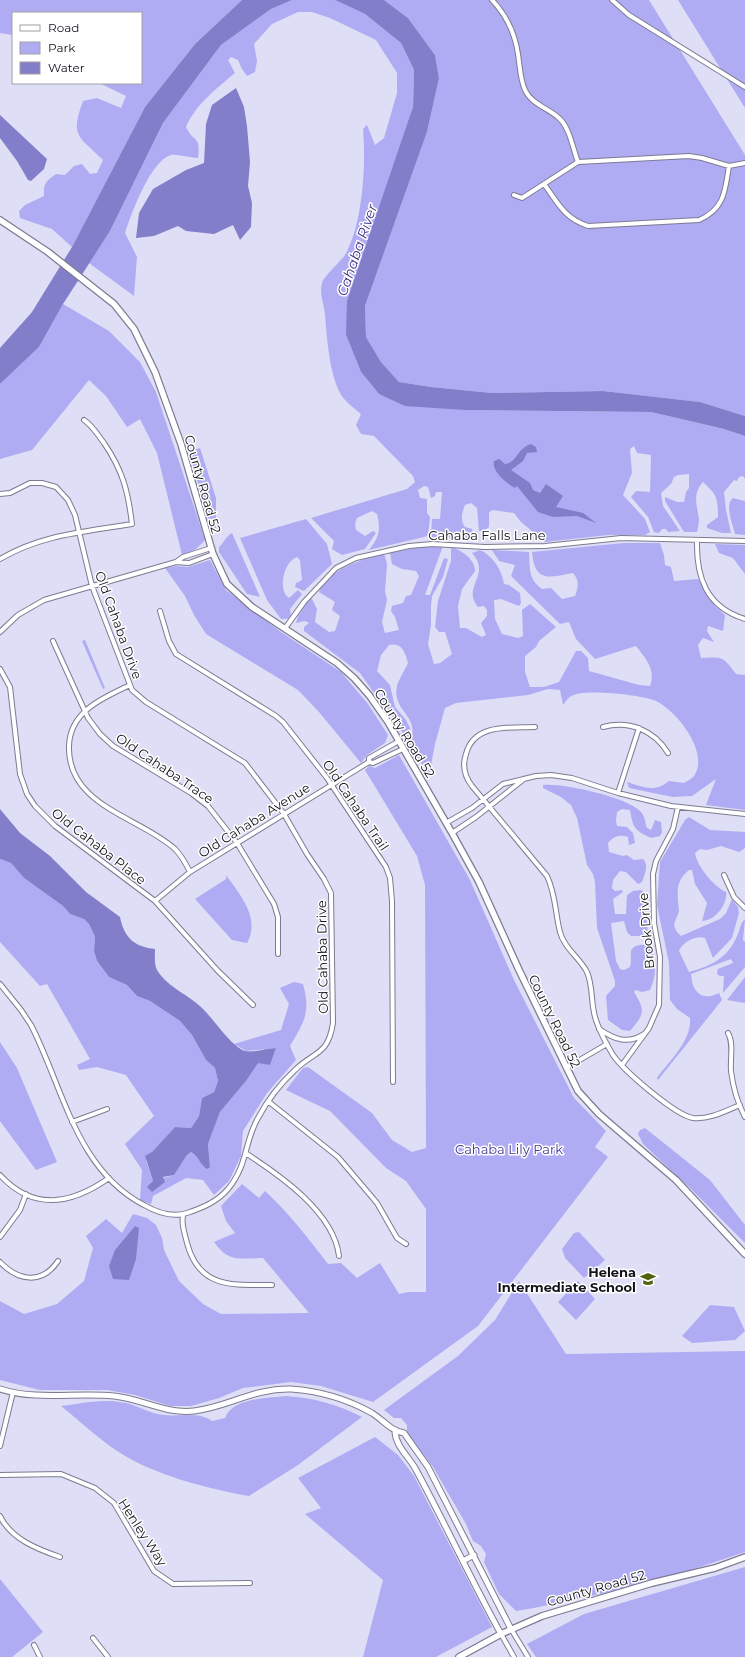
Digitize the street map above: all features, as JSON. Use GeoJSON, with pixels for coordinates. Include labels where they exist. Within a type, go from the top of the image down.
{"type":"FeatureCollection","features":[{"type":"Feature","properties":{"kind":"main road","name":"County Road 52"},"geometry":{"type":"LineString","coordinates":[[0,220],[48,252],[114,304],[134,329],[155,372],[181,444],[211,548],[220,572],[235,592],[286,630],[337,663],[354,678],[369,695],[403,749],[479,882],[578,1091],[590,1105],[676,1180],[745,1254]]}},
{"type":"Feature","properties":{"kind":"main road","name":"County Road 52"},"geometry":{"type":"LineString","coordinates":[[459,1657],[511,1629],[575,1605],[715,1568],[745,1557]]}},
{"type":"Feature","properties":{"kind":"street"},"geometry":{"type":"LineString","coordinates":[[492,0],[507,18],[515,38],[520,78],[530,100],[549,110],[561,120],[578,162]]}},
{"type":"Feature","properties":{"kind":"street"},"geometry":{"type":"LineString","coordinates":[[612,0],[629,15],[745,86]]}},
{"type":"Feature","properties":{"kind":"street"},"geometry":{"type":"LineString","coordinates":[[514,195],[522,198],[578,162],[689,156],[702,158],[729,166],[745,163]]}},
{"type":"Feature","properties":{"kind":"street"},"geometry":{"type":"LineString","coordinates":[[544,184],[566,215],[578,223],[588,226],[699,220],[709,216],[719,206],[725,192],[729,166]]}},
{"type":"Feature","properties":{"kind":"street"},"geometry":{"type":"LineString","coordinates":[[0,559],[38,541],[79,532],[132,524],[128,491],[119,466],[91,425],[84,420]]}},
{"type":"Feature","properties":{"kind":"street","name":"Old Cahaba Drive"},"geometry":{"type":"LineString","coordinates":[[0,494],[10,493],[30,483],[42,483],[56,488],[68,500],[79,532],[92,586],[130,685],[137,695],[146,702],[245,763],[284,814],[331,893],[334,1023],[330,1037],[320,1053],[294,1071],[269,1102],[254,1126],[247,1154],[238,1174],[222,1195],[201,1209],[183,1216],[157,1213],[130,1197],[109,1178],[82,1141],[72,1122],[48,1062],[31,1025],[0,984]]}},
{"type":"Feature","properties":{"kind":"street","name":"Cahaba Falls Lane"},"geometry":{"type":"LineString","coordinates":[[286,630],[286,627],[304,602],[336,568],[356,558],[392,549],[432,544],[485,547],[545,546],[621,538],[745,541]]}},
{"type":"Feature","properties":{"kind":"street"},"geometry":{"type":"LineString","coordinates":[[697,540],[697,565],[704,587],[721,606],[732,614],[745,619]]}},
{"type":"Feature","properties":{"kind":"street"},"geometry":{"type":"LineString","coordinates":[[0,632],[18,615],[38,603],[176,562],[183,557],[211,548]]}},
{"type":"Feature","properties":{"kind":"street"},"geometry":{"type":"LineString","coordinates":[[176,562],[189,563],[213,554]]}},
{"type":"Feature","properties":{"kind":"street","name":"Old Cahaba Trail"},"geometry":{"type":"LineString","coordinates":[[160,611],[169,641],[176,654],[276,716],[290,730],[332,785],[386,867],[390,878],[393,1082]]}},
{"type":"Feature","properties":{"kind":"street","name":"Old Cahaba Trace"},"geometry":{"type":"LineString","coordinates":[[53,641],[92,725],[113,746],[191,793],[208,806],[237,843],[274,904],[278,917],[278,954]]}},
{"type":"Feature","properties":{"kind":"street","name":"Old Cahaba Place"},"geometry":{"type":"LineString","coordinates":[[0,669],[10,687],[20,774],[30,800],[55,826],[155,901],[218,971],[253,1005]]}},
{"type":"Feature","properties":{"kind":"street"},"geometry":{"type":"LineString","coordinates":[[130,685],[85,711],[75,721],[69,742],[69,754],[79,782],[97,801],[175,849],[190,872]]}},
{"type":"Feature","properties":{"kind":"street"},"geometry":{"type":"LineString","coordinates":[[603,727],[618,724],[639,728],[654,737],[668,753]]}},
{"type":"Feature","properties":{"kind":"street"},"geometry":{"type":"LineString","coordinates":[[535,727],[489,730],[481,734],[471,743],[465,756],[465,770],[470,783],[547,876],[554,891],[562,938],[583,965],[589,977],[594,1014],[607,1044],[622,1065],[674,1110],[685,1116],[693,1118],[708,1117],[740,1106]]}},
{"type":"Feature","properties":{"kind":"street"},"geometry":{"type":"LineString","coordinates":[[618,793],[639,728]]}},
{"type":"Feature","properties":{"kind":"street","name":"Old Cahaba Avenue"},"geometry":{"type":"LineString","coordinates":[[369,762],[369,758],[398,741]]}},
{"type":"Feature","properties":{"kind":"street","name":"Old Cahaba Avenue"},"geometry":{"type":"LineString","coordinates":[[155,901],[171,886],[190,872],[284,814],[369,762],[373,763],[403,749]]}},
{"type":"Feature","properties":{"kind":"street"},"geometry":{"type":"LineString","coordinates":[[446,823],[472,808],[503,784],[544,775],[558,775],[618,793],[678,807],[745,814]]}},
{"type":"Feature","properties":{"kind":"street"},"geometry":{"type":"LineString","coordinates":[[452,833],[490,806],[524,779]]}},
{"type":"Feature","properties":{"kind":"street","name":"Brook Drive"},"geometry":{"type":"LineString","coordinates":[[622,1065],[647,1031],[657,1013],[661,997],[660,958],[652,905],[653,874],[656,861],[673,829],[678,807]]}},
{"type":"Feature","properties":{"kind":"street"},"geometry":{"type":"LineString","coordinates":[[724,875],[734,897],[745,908]]}},
{"type":"Feature","properties":{"kind":"street"},"geometry":{"type":"LineString","coordinates":[[599,1028],[609,1036],[624,1040],[637,1038],[647,1031]]}},
{"type":"Feature","properties":{"kind":"street"},"geometry":{"type":"LineString","coordinates":[[728,1033],[731,1041],[732,1079],[740,1106],[745,1116]]}},
{"type":"Feature","properties":{"kind":"street"},"geometry":{"type":"LineString","coordinates":[[566,1068],[607,1044]]}},
{"type":"Feature","properties":{"kind":"street"},"geometry":{"type":"LineString","coordinates":[[269,1102],[338,1157],[374,1199],[397,1238],[406,1244]]}},
{"type":"Feature","properties":{"kind":"street"},"geometry":{"type":"LineString","coordinates":[[72,1122],[107,1109]]}},
{"type":"Feature","properties":{"kind":"street"},"geometry":{"type":"LineString","coordinates":[[247,1154],[309,1202],[334,1237],[339,1256]]}},
{"type":"Feature","properties":{"kind":"street"},"geometry":{"type":"LineString","coordinates":[[0,1175],[26,1194],[40,1199],[59,1201],[74,1198],[91,1190],[109,1178]]}},
{"type":"Feature","properties":{"kind":"street"},"geometry":{"type":"LineString","coordinates":[[0,1237],[20,1210],[26,1194]]}},
{"type":"Feature","properties":{"kind":"street"},"geometry":{"type":"LineString","coordinates":[[183,1216],[182,1224],[189,1250],[197,1266],[204,1273],[215,1280],[227,1284],[272,1284]]}},
{"type":"Feature","properties":{"kind":"street"},"geometry":{"type":"LineString","coordinates":[[0,1262],[14,1274],[24,1277],[38,1277],[51,1271],[58,1262]]}},
{"type":"Feature","properties":{"kind":"street"},"geometry":{"type":"LineString","coordinates":[[0,1389],[49,1397],[115,1396],[161,1409],[185,1412],[210,1408],[259,1392],[283,1389],[308,1391],[329,1395],[353,1403],[380,1418],[395,1432],[404,1433],[428,1467],[511,1629],[528,1657]]}},
{"type":"Feature","properties":{"kind":"street"},"geometry":{"type":"LineString","coordinates":[[0,1446],[13,1392]]}},
{"type":"Feature","properties":{"kind":"street"},"geometry":{"type":"LineString","coordinates":[[395,1432],[396,1440],[414,1467],[514,1657]]}},
{"type":"Feature","properties":{"kind":"street","name":"Henley Way"},"geometry":{"type":"LineString","coordinates":[[0,1475],[61,1474],[95,1488],[114,1503],[154,1571],[172,1584],[250,1583]]}},
{"type":"Feature","properties":{"kind":"street"},"geometry":{"type":"LineString","coordinates":[[0,1516],[4,1523],[20,1538],[43,1551],[60,1557]]}},
{"type":"Feature","properties":{"kind":"street"},"geometry":{"type":"LineString","coordinates":[[463,1562],[474,1555]]}},
{"type":"Feature","properties":{"kind":"street"},"geometry":{"type":"LineString","coordinates":[[93,1638],[108,1657]]}},
{"type":"Feature","properties":{"kind":"street"},"geometry":{"type":"LineString","coordinates":[[34,1645],[40,1657]]}},
{"type":"Feature","properties":{"kind":"green space"},"geometry":{"type":"Polygon","coordinates":[[[0,0],[242,0],[195,44],[145,107],[72,247],[52,229],[20,218],[19,211],[25,205],[44,196],[44,188],[46,183],[56,174],[65,175],[74,166],[82,164],[90,174],[97,173],[103,160],[82,140],[79,135],[77,122],[79,113],[83,101],[97,98],[121,108],[126,96],[101,84],[142,84],[142,12],[12,12],[12,35],[0,33],[0,0]]]}},
{"type":"Feature","properties":{"kind":"green space"},"geometry":{"type":"Polygon","coordinates":[[[292,0],[335,0],[365,14],[401,43],[414,70],[413,107],[346,335],[361,372],[379,394],[464,410],[651,412],[724,429],[745,436],[745,479],[743,476],[739,477],[737,481],[734,480],[724,492],[731,533],[722,533],[707,528],[707,525],[718,517],[718,505],[716,497],[703,482],[697,491],[696,496],[699,519],[697,532],[684,532],[665,501],[665,497],[677,502],[684,502],[686,492],[689,488],[689,474],[674,477],[671,484],[661,493],[663,506],[680,531],[668,532],[666,529],[662,529],[659,533],[654,532],[648,517],[631,497],[636,491],[650,492],[651,455],[637,453],[634,446],[630,449],[632,473],[623,495],[645,519],[650,532],[645,535],[608,535],[545,542],[521,522],[514,513],[493,510],[489,512],[489,527],[484,531],[479,531],[477,508],[471,503],[465,505],[462,519],[465,527],[472,529],[473,533],[466,538],[431,537],[432,519],[440,519],[442,492],[436,492],[435,496],[431,498],[428,487],[424,486],[418,490],[420,498],[427,499],[427,513],[430,517],[428,536],[369,550],[377,537],[379,529],[377,514],[372,511],[357,518],[355,524],[356,530],[365,536],[373,531],[376,533],[365,549],[342,555],[332,549],[334,541],[311,518],[407,489],[415,482],[413,476],[374,436],[361,434],[356,425],[361,414],[349,404],[340,393],[331,365],[321,287],[323,280],[345,255],[356,227],[362,194],[364,159],[363,129],[367,125],[375,145],[384,138],[397,93],[397,73],[376,40],[330,18],[312,12],[298,12],[272,24],[254,44],[257,61],[255,72],[247,76],[238,60],[231,57],[228,60],[235,73],[201,104],[195,111],[186,127],[198,142],[198,158],[171,155],[164,159],[149,177],[137,201],[125,233],[137,257],[134,296],[89,263],[110,231],[163,123],[221,45],[271,9],[292,0]]]}},
{"type":"Feature","properties":{"kind":"green space"},"geometry":{"type":"Polygon","coordinates":[[[384,0],[649,0],[745,155],[745,416],[700,402],[603,391],[492,393],[431,387],[399,382],[381,362],[366,337],[365,306],[427,132],[439,78],[435,55],[408,18],[384,0]]]}},
{"type":"Feature","properties":{"kind":"green space"},"geometry":{"type":"Polygon","coordinates":[[[678,0],[745,0],[745,108],[678,0]]]}},
{"type":"Feature","properties":{"kind":"green space"},"geometry":{"type":"Polygon","coordinates":[[[63,304],[109,331],[140,362],[156,392],[205,540],[196,549],[182,555],[157,453],[140,419],[127,427],[106,396],[89,380],[32,450],[0,459],[0,384],[39,347],[63,304]]]}},
{"type":"Feature","properties":{"kind":"green space"},"geometry":{"type":"Polygon","coordinates":[[[200,448],[216,498],[216,518],[218,526],[216,528],[211,527],[190,456],[194,450],[200,448]]]}},
{"type":"Feature","properties":{"kind":"green space"},"geometry":{"type":"Polygon","coordinates":[[[733,498],[745,501],[745,535],[735,534],[729,510],[730,501],[733,498]]]}},
{"type":"Feature","properties":{"kind":"green space"},"geometry":{"type":"Polygon","coordinates":[[[306,519],[327,544],[332,564],[304,591],[295,587],[296,583],[302,580],[300,560],[297,557],[292,560],[284,576],[283,589],[289,598],[298,590],[302,594],[290,609],[291,616],[287,619],[281,619],[267,600],[240,538],[306,519]]]}},
{"type":"Feature","properties":{"kind":"green space"},"geometry":{"type":"Polygon","coordinates":[[[232,533],[260,597],[247,594],[219,552],[219,547],[232,533]]]}},
{"type":"Feature","properties":{"kind":"green space"},"geometry":{"type":"Polygon","coordinates":[[[624,543],[660,543],[664,555],[665,565],[671,567],[674,581],[698,579],[715,606],[725,615],[723,631],[708,626],[707,631],[714,642],[703,638],[698,645],[701,658],[722,659],[736,674],[745,675],[745,810],[706,805],[716,779],[692,796],[673,797],[629,788],[627,782],[649,788],[664,785],[669,781],[684,783],[694,776],[698,767],[698,756],[695,745],[689,734],[673,714],[664,706],[649,699],[615,694],[581,693],[571,696],[563,705],[560,690],[548,689],[528,695],[456,703],[445,708],[435,744],[428,781],[426,778],[426,771],[409,744],[412,735],[412,727],[410,720],[398,702],[396,695],[398,683],[408,663],[406,655],[400,646],[393,644],[389,645],[381,655],[377,671],[390,685],[395,707],[406,720],[410,728],[410,735],[406,738],[382,700],[382,691],[374,693],[360,673],[304,631],[304,627],[309,623],[305,621],[296,623],[298,616],[310,598],[317,609],[315,622],[329,632],[335,631],[340,616],[332,610],[335,602],[319,592],[322,584],[347,566],[384,553],[387,564],[385,591],[387,600],[382,622],[385,633],[399,630],[395,617],[391,611],[392,606],[403,603],[406,596],[411,595],[419,576],[416,571],[402,569],[392,564],[390,553],[419,547],[443,546],[425,595],[430,595],[444,558],[448,559],[443,577],[432,596],[431,625],[428,644],[434,664],[440,663],[452,654],[445,632],[439,632],[435,627],[438,601],[451,561],[452,547],[464,553],[470,559],[473,563],[475,571],[462,589],[458,606],[460,628],[466,628],[482,637],[486,635],[481,623],[487,616],[487,610],[484,606],[478,607],[474,600],[473,593],[479,568],[472,553],[480,550],[489,556],[496,564],[504,584],[509,585],[520,593],[521,603],[519,606],[501,599],[494,600],[495,619],[502,634],[518,638],[523,636],[522,610],[530,604],[556,627],[539,641],[536,647],[525,656],[525,672],[530,687],[544,687],[559,682],[576,651],[581,651],[588,658],[589,671],[639,685],[650,686],[652,680],[651,669],[636,646],[595,659],[576,639],[569,622],[560,624],[511,576],[515,565],[499,561],[492,550],[529,552],[530,568],[534,581],[542,589],[551,588],[562,599],[575,596],[578,584],[577,579],[573,573],[556,576],[544,576],[539,573],[536,569],[532,552],[624,543]]]}},
{"type":"Feature","properties":{"kind":"green space"},"geometry":{"type":"Polygon","coordinates":[[[715,544],[745,545],[745,574],[733,558],[719,553],[715,544]]]}},
{"type":"Feature","properties":{"kind":"green space"},"geometry":{"type":"Polygon","coordinates":[[[210,560],[226,590],[281,632],[341,672],[368,704],[388,735],[385,743],[367,755],[361,763],[319,712],[298,690],[206,634],[194,615],[185,596],[165,568],[176,566],[188,567],[210,560]]]}},
{"type":"Feature","properties":{"kind":"green space"},"geometry":{"type":"Polygon","coordinates":[[[85,640],[105,688],[103,689],[82,641],[85,640]]]}},
{"type":"Feature","properties":{"kind":"green space","name":"Cahaba Lily Park"},"geometry":{"type":"Polygon","coordinates":[[[399,755],[470,880],[514,980],[574,1098],[606,1131],[595,1147],[608,1157],[478,1326],[373,1402],[321,1386],[291,1382],[243,1388],[219,1398],[191,1406],[170,1406],[135,1395],[107,1390],[40,1390],[0,1380],[0,1301],[24,1314],[57,1304],[84,1281],[93,1248],[86,1236],[106,1219],[122,1233],[133,1214],[147,1218],[156,1225],[162,1238],[164,1250],[179,1281],[203,1304],[221,1314],[309,1313],[263,1258],[235,1258],[219,1249],[214,1242],[235,1233],[226,1221],[221,1206],[242,1184],[259,1198],[265,1191],[274,1199],[306,1235],[328,1264],[341,1263],[357,1278],[380,1263],[399,1294],[408,1292],[426,1292],[426,1209],[406,1181],[386,1168],[330,1111],[286,1090],[303,1068],[308,1067],[372,1113],[392,1140],[412,1152],[426,1148],[425,885],[417,856],[365,770],[369,766],[375,768],[399,755]]]}},
{"type":"Feature","properties":{"kind":"green space"},"geometry":{"type":"Polygon","coordinates":[[[543,785],[565,786],[594,792],[622,801],[633,806],[642,813],[647,828],[651,830],[655,820],[661,822],[662,832],[660,836],[651,838],[635,828],[630,810],[622,809],[617,812],[617,826],[627,827],[633,833],[635,843],[629,845],[628,837],[617,836],[608,843],[609,852],[623,856],[627,855],[634,860],[643,859],[646,864],[646,870],[642,882],[638,884],[626,872],[620,871],[613,880],[612,888],[615,891],[622,890],[623,892],[613,899],[615,914],[626,914],[627,895],[633,891],[643,891],[648,932],[642,936],[631,936],[627,932],[624,921],[611,923],[616,961],[620,969],[624,970],[630,967],[631,951],[634,947],[640,945],[651,946],[655,963],[655,974],[650,990],[642,992],[636,990],[634,992],[642,1008],[642,1012],[641,1016],[630,1031],[622,1030],[608,1020],[606,996],[615,986],[615,981],[597,928],[595,882],[593,874],[587,865],[577,818],[571,805],[561,797],[543,788],[543,785]]]}},
{"type":"Feature","properties":{"kind":"green space"},"geometry":{"type":"Polygon","coordinates":[[[689,817],[710,830],[745,832],[745,848],[739,852],[721,846],[707,850],[700,849],[695,853],[699,864],[706,875],[726,892],[725,902],[716,915],[702,921],[707,903],[695,884],[692,870],[689,870],[680,880],[678,887],[679,911],[674,924],[677,932],[681,936],[720,919],[726,913],[732,899],[738,907],[739,913],[732,938],[713,958],[705,938],[702,937],[694,938],[686,942],[679,951],[689,972],[705,967],[718,960],[729,950],[737,936],[742,922],[745,919],[743,940],[745,942],[745,967],[723,993],[724,976],[717,974],[718,969],[733,963],[731,959],[691,974],[693,986],[699,994],[703,996],[713,996],[719,993],[722,1000],[658,1080],[657,1078],[684,1043],[690,1026],[690,1018],[677,1009],[670,1000],[669,963],[657,905],[660,862],[685,820],[689,817]]]}},
{"type":"Feature","properties":{"kind":"green space"},"geometry":{"type":"Polygon","coordinates":[[[0,859],[11,863],[24,878],[63,906],[70,914],[84,919],[89,924],[95,937],[94,951],[97,961],[109,977],[127,985],[137,996],[150,1001],[180,1021],[192,1035],[206,1060],[215,1068],[218,1081],[214,1092],[202,1098],[199,1116],[191,1128],[175,1127],[152,1152],[146,1161],[153,1181],[174,1175],[187,1155],[191,1152],[198,1156],[204,1167],[210,1167],[208,1144],[220,1112],[246,1081],[258,1062],[270,1065],[276,1048],[246,1051],[234,1044],[281,1030],[289,1004],[280,988],[294,982],[303,984],[306,1003],[305,1017],[290,1046],[296,1060],[267,1093],[243,1131],[241,1156],[229,1181],[214,1195],[203,1180],[186,1178],[153,1196],[151,1204],[140,1200],[142,1170],[125,1144],[154,1116],[126,1075],[97,1067],[79,1070],[77,1065],[90,1059],[47,984],[40,986],[0,942],[0,859]]]}},
{"type":"Feature","properties":{"kind":"green space"},"geometry":{"type":"Polygon","coordinates":[[[226,875],[247,907],[250,916],[252,925],[251,934],[247,943],[232,940],[195,899],[226,879],[226,875]]]}},
{"type":"Feature","properties":{"kind":"green space"},"geometry":{"type":"Polygon","coordinates":[[[745,977],[745,1003],[727,1000],[745,977]]]}},
{"type":"Feature","properties":{"kind":"green space"},"geometry":{"type":"Polygon","coordinates":[[[0,1042],[17,1068],[57,1162],[36,1170],[0,1121],[0,1042]]]}},
{"type":"Feature","properties":{"kind":"green space"},"geometry":{"type":"Polygon","coordinates":[[[645,1128],[710,1180],[745,1225],[745,1243],[643,1144],[638,1134],[640,1130],[645,1128]]]}},
{"type":"Feature","properties":{"kind":"green space"},"geometry":{"type":"Polygon","coordinates":[[[579,1232],[605,1260],[584,1278],[565,1258],[562,1249],[574,1233],[579,1232]]]}},
{"type":"Feature","properties":{"kind":"green space"},"geometry":{"type":"Polygon","coordinates":[[[519,1281],[566,1354],[745,1351],[745,1552],[652,1583],[534,1608],[516,1611],[499,1594],[484,1562],[486,1554],[481,1546],[473,1541],[466,1524],[433,1467],[407,1433],[407,1425],[401,1418],[394,1418],[384,1410],[458,1356],[495,1320],[519,1281]]]}},
{"type":"Feature","properties":{"kind":"green space"},"geometry":{"type":"Polygon","coordinates":[[[578,1281],[595,1299],[576,1320],[558,1302],[578,1281]]]}},
{"type":"Feature","properties":{"kind":"green space"},"geometry":{"type":"Polygon","coordinates":[[[710,1305],[734,1307],[745,1331],[735,1340],[692,1343],[682,1336],[710,1305]]]}},
{"type":"Feature","properties":{"kind":"green space"},"geometry":{"type":"Polygon","coordinates":[[[286,1396],[325,1402],[362,1417],[298,1465],[249,1496],[218,1490],[155,1471],[127,1457],[110,1446],[61,1406],[110,1401],[131,1404],[149,1412],[159,1414],[195,1415],[212,1421],[225,1418],[229,1411],[235,1406],[251,1400],[286,1396]]]}},
{"type":"Feature","properties":{"kind":"green space"},"geometry":{"type":"Polygon","coordinates":[[[375,1437],[398,1455],[414,1476],[492,1627],[436,1657],[363,1657],[383,1580],[305,1514],[321,1508],[298,1478],[375,1437]]]}},
{"type":"Feature","properties":{"kind":"green space"},"geometry":{"type":"Polygon","coordinates":[[[745,1567],[745,1657],[536,1657],[527,1644],[584,1614],[745,1567]]]}},
{"type":"Feature","properties":{"kind":"green space"},"geometry":{"type":"Polygon","coordinates":[[[0,1579],[43,1632],[12,1657],[0,1657],[0,1579]]]}},
{"type":"Feature","properties":{"kind":"water"},"geometry":{"type":"Polygon","coordinates":[[[242,0],[292,0],[271,9],[221,45],[163,123],[110,231],[63,304],[39,347],[0,384],[0,348],[32,312],[72,247],[145,107],[195,44],[242,0]]]}},
{"type":"Feature","properties":{"kind":"water"},"geometry":{"type":"Polygon","coordinates":[[[335,0],[384,0],[408,18],[435,55],[439,78],[427,132],[365,306],[366,337],[381,362],[399,382],[431,387],[492,393],[603,391],[700,402],[745,416],[745,436],[724,429],[651,412],[464,410],[405,406],[379,394],[361,372],[346,335],[347,301],[413,107],[414,70],[401,43],[365,14],[335,0]]]}},
{"type":"Feature","properties":{"kind":"water"},"geometry":{"type":"Polygon","coordinates":[[[236,88],[244,107],[247,126],[250,162],[248,186],[252,203],[251,227],[240,240],[233,225],[214,234],[186,231],[178,226],[154,236],[136,238],[139,213],[153,189],[186,170],[204,163],[206,124],[212,105],[236,88]]]}},
{"type":"Feature","properties":{"kind":"water"},"geometry":{"type":"Polygon","coordinates":[[[0,115],[47,159],[44,169],[31,181],[28,180],[17,161],[0,138],[0,115]]]}},
{"type":"Feature","properties":{"kind":"water"},"geometry":{"type":"Polygon","coordinates":[[[531,444],[536,447],[537,452],[527,453],[523,461],[511,470],[530,483],[533,490],[540,493],[546,484],[563,496],[556,507],[583,513],[596,523],[577,516],[553,517],[538,512],[517,486],[515,488],[500,477],[495,469],[494,461],[499,459],[505,464],[509,463],[526,446],[531,444]]]}},
{"type":"Feature","properties":{"kind":"water"},"geometry":{"type":"Polygon","coordinates":[[[0,809],[20,833],[50,856],[86,892],[120,917],[124,931],[136,944],[155,949],[155,965],[162,977],[173,987],[198,1004],[223,1033],[235,1044],[245,1051],[276,1048],[270,1065],[258,1063],[246,1081],[220,1112],[208,1144],[210,1167],[207,1169],[191,1152],[187,1155],[174,1175],[163,1177],[165,1182],[152,1192],[147,1187],[153,1181],[145,1156],[152,1152],[175,1127],[191,1128],[199,1116],[202,1098],[214,1092],[218,1081],[215,1068],[206,1060],[192,1035],[180,1021],[150,1001],[137,996],[127,985],[109,977],[97,961],[94,951],[95,937],[89,924],[84,919],[70,914],[63,906],[24,878],[11,863],[0,859],[0,809]]]}},
{"type":"Feature","properties":{"kind":"water"},"geometry":{"type":"Polygon","coordinates":[[[135,1226],[139,1228],[136,1259],[129,1280],[113,1279],[109,1266],[115,1250],[135,1226]]]}},
{"type":"Feature","properties":{"kind":"place","name":"Helena Intermediate School"},"geometry":{"type":"Point","coordinates":[648,1279]}},
{"type":"Feature","properties":{"kind":"water label","name":"Cahaba River"},"geometry":{"type":"Point","coordinates":[357,250]}}]}
